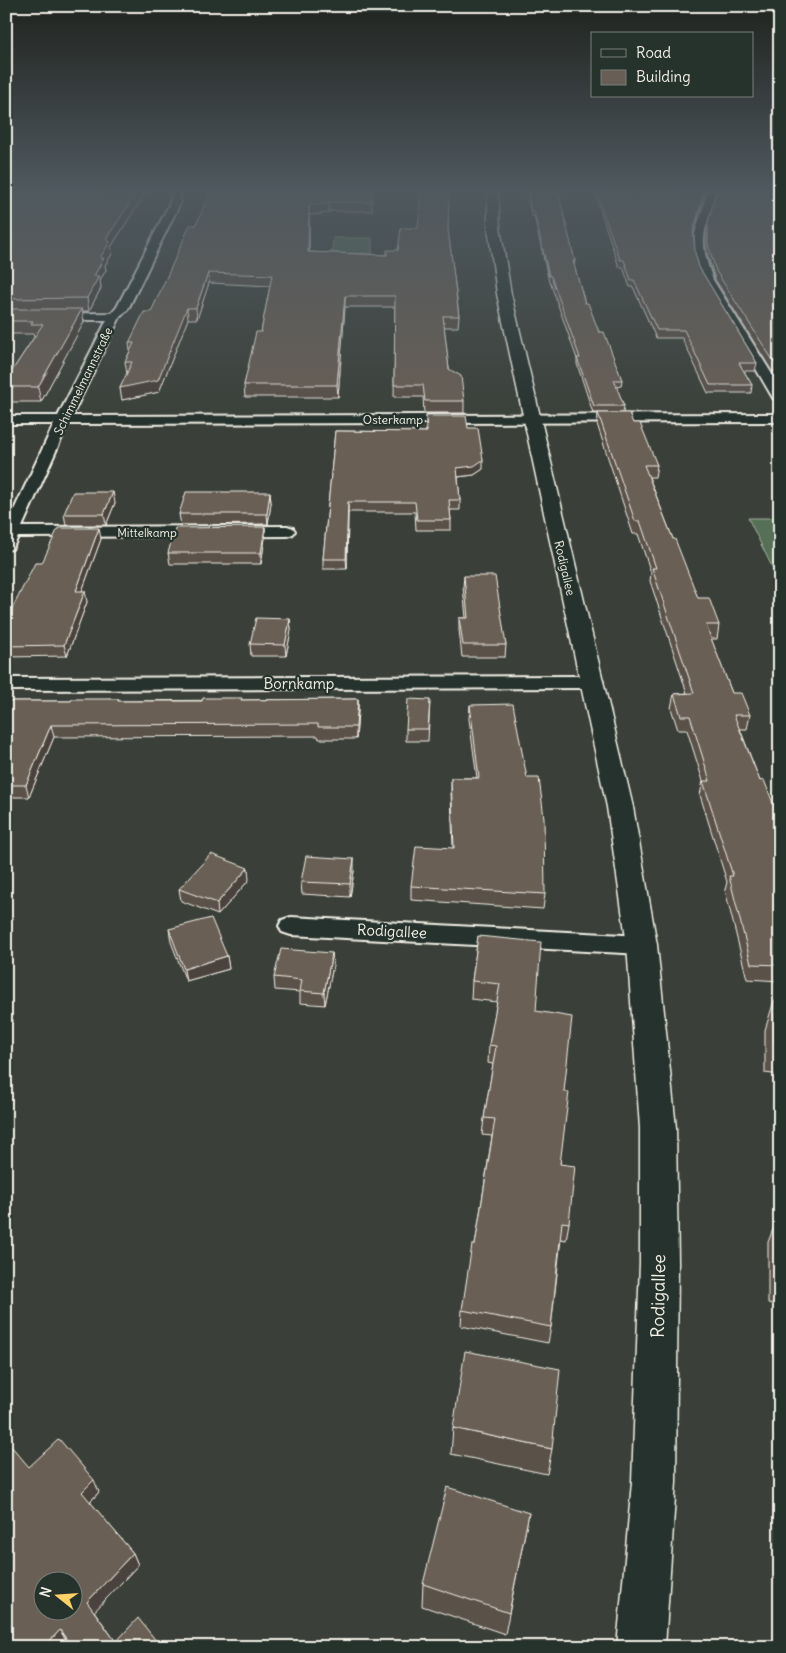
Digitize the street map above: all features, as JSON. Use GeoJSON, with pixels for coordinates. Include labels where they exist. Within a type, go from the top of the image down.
{"type":"FeatureCollection","features":[{"type":"Feature","properties":{"kind":"main road","name":"Rodigallee"},"geometry":{"type":"LineString","coordinates":[[500,269],[504,294],[620,806],[642,945],[658,1128],[659,1263],[654,1482],[641,1647]]}},
{"type":"Feature","properties":{"kind":"street","name":"Schimmelmannstraße"},"geometry":{"type":"LineString","coordinates":[[8,536],[115,316],[122,309],[142,269]]}},
{"type":"Feature","properties":{"kind":"street"},"geometry":{"type":"LineString","coordinates":[[703,269],[708,280],[780,398]]}},
{"type":"Feature","properties":{"kind":"street"},"geometry":{"type":"LineString","coordinates":[[6,317],[115,316]]}},
{"type":"Feature","properties":{"kind":"street","name":"Osterkamp"},"geometry":{"type":"LineString","coordinates":[[6,420],[780,418]]}},
{"type":"Feature","properties":{"kind":"street","name":"Mittelkamp"},"geometry":{"type":"LineString","coordinates":[[8,536],[287,532]]}},
{"type":"Feature","properties":{"kind":"street","name":"Bornkamp"},"geometry":{"type":"LineString","coordinates":[[6,684],[592,682]]}},
{"type":"Feature","properties":{"kind":"street","name":"Rodigallee"},"geometry":{"type":"LineString","coordinates":[[291,926],[642,945]]}},
{"type":"Feature","properties":{"kind":"green space"},"geometry":{"type":"Polygon","coordinates":[[[778,490],[780,490],[780,583],[748,518],[779,518],[778,490]]]}},
{"type":"Feature","properties":{"kind":"building"},"geometry":{"type":"Polygon","coordinates":[[[6,269],[98,269],[94,276],[99,276],[87,298],[6,299],[6,269]]]}},
{"type":"Feature","properties":{"kind":"building"},"geometry":{"type":"Polygon","coordinates":[[[170,269],[453,269],[459,316],[443,316],[449,369],[461,376],[464,401],[425,401],[423,385],[394,385],[395,296],[345,296],[337,385],[244,385],[256,332],[261,332],[272,275],[208,273],[196,308],[187,308],[158,380],[120,388],[132,362],[125,362],[134,343],[129,343],[144,312],[151,312],[170,269]]]}},
{"type":"Feature","properties":{"kind":"building"},"geometry":{"type":"Polygon","coordinates":[[[547,269],[575,269],[585,303],[588,303],[599,332],[604,332],[622,380],[614,380],[624,406],[594,406],[577,358],[580,358],[551,276],[549,276],[547,269]]]}},
{"type":"Feature","properties":{"kind":"building"},"geometry":{"type":"Polygon","coordinates":[[[627,269],[700,269],[757,363],[739,363],[752,385],[710,385],[684,330],[657,330],[634,280],[631,280],[627,269]]]}},
{"type":"Feature","properties":{"kind":"building"},"geometry":{"type":"Polygon","coordinates":[[[715,269],[780,269],[780,281],[775,281],[780,287],[780,362],[774,362],[715,269]]]}},
{"type":"Feature","properties":{"kind":"building"},"geometry":{"type":"Polygon","coordinates":[[[6,309],[82,309],[38,387],[6,387],[6,380],[43,324],[31,324],[33,321],[6,321],[6,309]]]}},
{"type":"Feature","properties":{"kind":"building"},"geometry":{"type":"Polygon","coordinates":[[[598,413],[629,413],[633,423],[640,423],[657,465],[644,465],[698,598],[709,598],[719,625],[706,625],[732,693],[741,693],[750,715],[734,715],[760,781],[764,780],[780,821],[780,835],[778,835],[780,839],[780,965],[751,964],[729,876],[733,876],[703,781],[710,781],[690,716],[681,716],[674,694],[694,693],[652,568],[656,568],[640,521],[635,521],[598,413]]]}},
{"type":"Feature","properties":{"kind":"building"},"geometry":{"type":"Polygon","coordinates":[[[426,416],[466,416],[468,428],[478,428],[483,460],[474,466],[457,468],[460,500],[449,500],[451,520],[417,520],[415,502],[348,502],[346,559],[323,559],[335,431],[427,432],[426,416]]]}},
{"type":"Feature","properties":{"kind":"building"},"geometry":{"type":"Polygon","coordinates":[[[73,492],[113,492],[104,514],[64,514],[73,492]]]}},
{"type":"Feature","properties":{"kind":"building"},"geometry":{"type":"Polygon","coordinates":[[[186,492],[270,492],[267,514],[179,514],[186,492]]]}},
{"type":"Feature","properties":{"kind":"building"},"geometry":{"type":"Polygon","coordinates":[[[265,527],[261,553],[168,553],[175,528],[265,527]]]}},
{"type":"Feature","properties":{"kind":"building"},"geometry":{"type":"Polygon","coordinates":[[[58,528],[99,528],[76,591],[85,591],[64,645],[6,646],[6,621],[35,563],[42,563],[58,528]]]}},
{"type":"Feature","properties":{"kind":"building"},"geometry":{"type":"Polygon","coordinates":[[[464,576],[495,576],[506,645],[463,645],[459,618],[468,618],[464,576]]]}},
{"type":"Feature","properties":{"kind":"building"},"geometry":{"type":"Polygon","coordinates":[[[256,618],[290,619],[285,645],[250,644],[256,618]]]}},
{"type":"Feature","properties":{"kind":"building"},"geometry":{"type":"Polygon","coordinates":[[[203,698],[242,698],[241,700],[358,699],[356,727],[318,727],[318,724],[51,725],[26,785],[6,785],[6,701],[118,699],[118,701],[202,701],[203,698]]]}},
{"type":"Feature","properties":{"kind":"building"},"geometry":{"type":"Polygon","coordinates":[[[408,699],[430,700],[428,729],[406,729],[408,699]]]}},
{"type":"Feature","properties":{"kind":"building"},"geometry":{"type":"Polygon","coordinates":[[[513,704],[527,778],[539,778],[544,818],[545,894],[411,886],[416,846],[454,848],[451,778],[479,778],[470,705],[513,704]]]}},
{"type":"Feature","properties":{"kind":"building"},"geometry":{"type":"Polygon","coordinates":[[[211,854],[248,868],[217,903],[179,889],[211,854]]]}},
{"type":"Feature","properties":{"kind":"building"},"geometry":{"type":"Polygon","coordinates":[[[306,856],[354,859],[350,884],[301,882],[306,856]]]}},
{"type":"Feature","properties":{"kind":"building"},"geometry":{"type":"Polygon","coordinates":[[[211,918],[227,956],[184,969],[169,929],[211,918]]]}},
{"type":"Feature","properties":{"kind":"building"},"geometry":{"type":"Polygon","coordinates":[[[478,936],[541,942],[536,1011],[572,1017],[564,1091],[569,1092],[560,1164],[575,1166],[569,1223],[562,1222],[551,1327],[462,1310],[472,1245],[475,1245],[495,1119],[484,1118],[496,1046],[489,1045],[500,984],[472,981],[478,936]]]}},
{"type":"Feature","properties":{"kind":"building"},"geometry":{"type":"Polygon","coordinates":[[[281,949],[332,953],[324,993],[300,991],[302,980],[274,977],[281,949]]]}},
{"type":"Feature","properties":{"kind":"building"},"geometry":{"type":"Polygon","coordinates":[[[774,1001],[780,1002],[780,1044],[774,1044],[774,1001]]]}},
{"type":"Feature","properties":{"kind":"building"},"geometry":{"type":"Polygon","coordinates":[[[780,1214],[780,1276],[779,1276],[780,1214]]]}},
{"type":"Feature","properties":{"kind":"building"},"geometry":{"type":"Polygon","coordinates":[[[465,1351],[560,1369],[552,1449],[453,1428],[465,1351]]]}},
{"type":"Feature","properties":{"kind":"building"},"geometry":{"type":"Polygon","coordinates":[[[59,1439],[94,1480],[82,1492],[133,1553],[87,1602],[116,1642],[138,1618],[161,1647],[72,1647],[60,1630],[44,1647],[6,1647],[6,1440],[29,1467],[59,1439]]]}},
{"type":"Feature","properties":{"kind":"building"},"geometry":{"type":"Polygon","coordinates":[[[447,1487],[529,1513],[509,1613],[423,1584],[447,1487]]]}}]}
